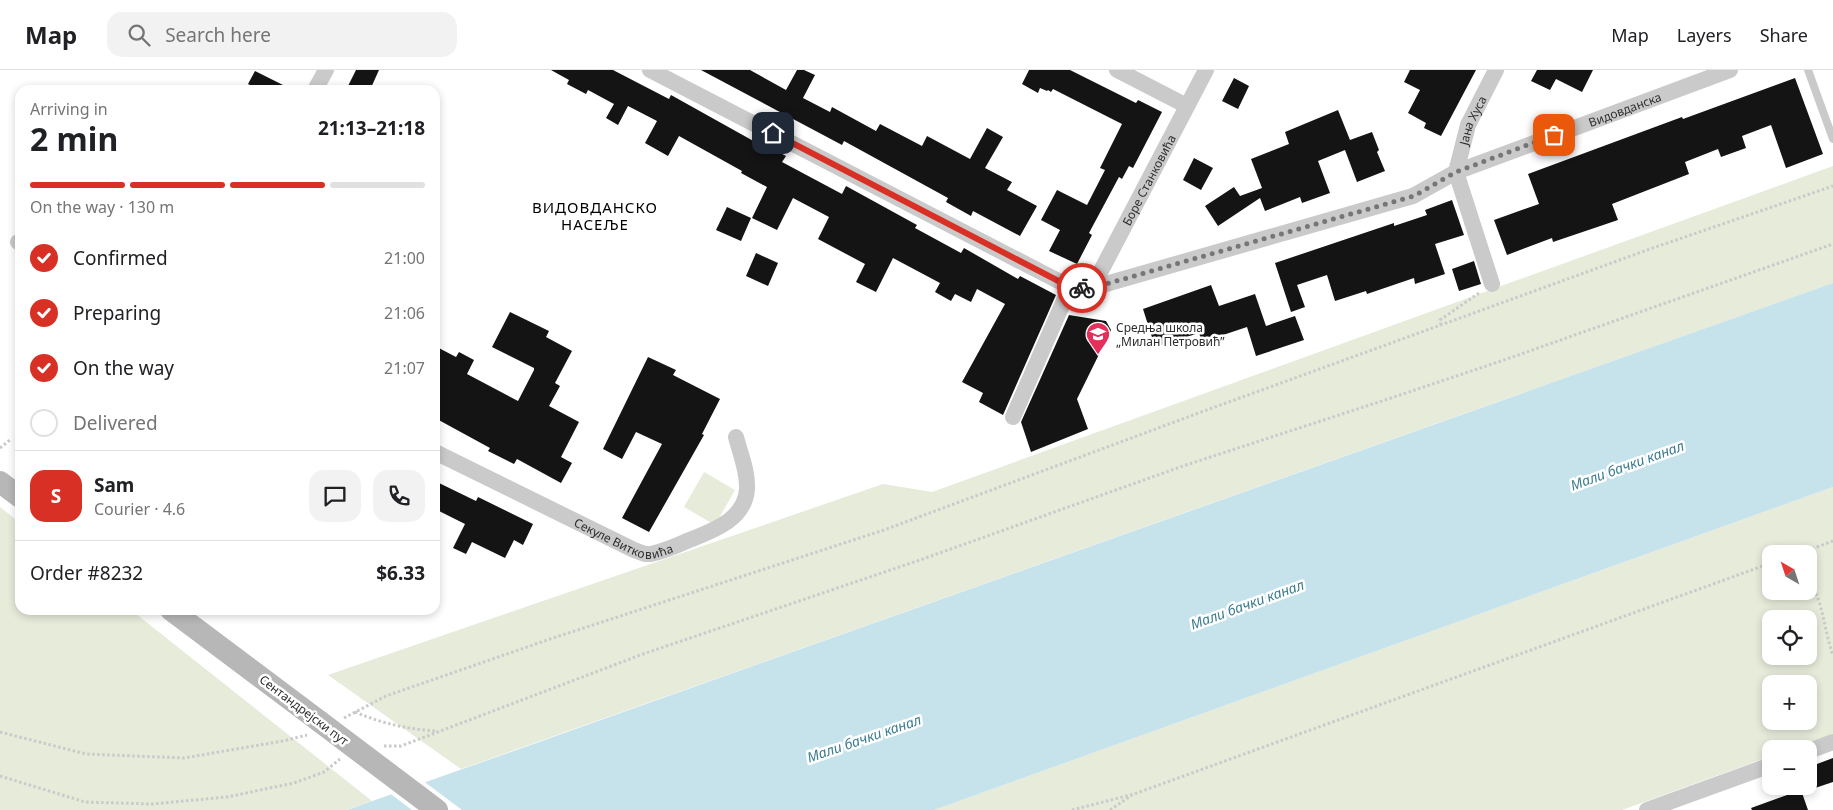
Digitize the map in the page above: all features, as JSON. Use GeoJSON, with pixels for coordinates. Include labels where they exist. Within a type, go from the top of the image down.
{"type":"FeatureCollection","features":[{"type":"Feature","properties":{"kind":"main road"},"geometry":{"type":"LineString","coordinates":[[0,482],[15,493]]}},
{"type":"Feature","properties":{"kind":"main road","name":"Сентандрејски пут"},"geometry":{"type":"LineString","coordinates":[[178,615],[437,810]]}},
{"type":"Feature","properties":{"kind":"street"},"geometry":{"type":"LineString","coordinates":[[318,85],[326,70]]}},
{"type":"Feature","properties":{"kind":"street"},"geometry":{"type":"LineString","coordinates":[[650,70],[1070,287],[1013,417]]}},
{"type":"Feature","properties":{"kind":"street"},"geometry":{"type":"LineString","coordinates":[[1117,70],[1187,106]]}},
{"type":"Feature","properties":{"kind":"street","name":"Боре Станковића"},"geometry":{"type":"LineString","coordinates":[[1092,288],[1206,70]]}},
{"type":"Feature","properties":{"kind":"street","name":"Јана Хуса"},"geometry":{"type":"LineString","coordinates":[[1456,172],[1468,125],[1496,70]]}},
{"type":"Feature","properties":{"kind":"street","name":"Видовданска"},"geometry":{"type":"LineString","coordinates":[[1070,287],[1092,288],[1414,196],[1456,172],[1730,70]]}},
{"type":"Feature","properties":{"kind":"street"},"geometry":{"type":"LineString","coordinates":[[1456,172],[1492,284]]}},
{"type":"Feature","properties":{"kind":"street","name":"Секуле Витковића"},"geometry":{"type":"LineString","coordinates":[[440,454],[634,550],[651,554],[716,529],[728,522],[738,512],[747,491],[747,477],[736,436]]}},
{"type":"Feature","properties":{"kind":"street"},"geometry":{"type":"LineString","coordinates":[[1817,748],[1833,742]]}},
{"type":"Feature","properties":{"kind":"street"},"geometry":{"type":"LineString","coordinates":[[1647,810],[1762,768]]}},
{"type":"Feature","properties":{"kind":"lane"},"geometry":{"type":"LineString","coordinates":[[1808,70],[1833,139]]}},
{"type":"Feature","properties":{"kind":"path"},"geometry":{"type":"LineString","coordinates":[[0,732],[86,754],[184,758],[295,738],[355,712],[386,696],[541,642],[884,530],[1441,325],[1659,246],[1833,186]]}},
{"type":"Feature","properties":{"kind":"path"},"geometry":{"type":"LineString","coordinates":[[376,746],[401,746],[643,654],[920,560],[1183,466],[1437,383],[1833,244]]}},
{"type":"Feature","properties":{"kind":"path"},"geometry":{"type":"LineString","coordinates":[[1441,325],[1440,320],[1492,284]]}},
{"type":"Feature","properties":{"kind":"path"},"geometry":{"type":"LineString","coordinates":[[0,448],[11,439]]}},
{"type":"Feature","properties":{"kind":"path"},"geometry":{"type":"LineString","coordinates":[[1818,547],[1833,541]]}},
{"type":"Feature","properties":{"kind":"path"},"geometry":{"type":"LineString","coordinates":[[1072,810],[1134,794],[1762,566]]}},
{"type":"Feature","properties":{"kind":"path"},"geometry":{"type":"LineString","coordinates":[[1818,596],[1833,655]]}},
{"type":"Feature","properties":{"kind":"path"},"geometry":{"type":"LineString","coordinates":[[355,712],[382,723],[416,730],[439,731]]}},
{"type":"Feature","properties":{"kind":"path"},"geometry":{"type":"LineString","coordinates":[[295,732],[295,738]]}},
{"type":"Feature","properties":{"kind":"path"},"geometry":{"type":"LineString","coordinates":[[0,776],[85,802],[152,804],[227,797],[294,783],[324,772],[336,764],[345,753]]}},
{"type":"Feature","properties":{"kind":"path"},"geometry":{"type":"LineString","coordinates":[[1110,810],[1134,794]]}},
{"type":"Feature","properties":{"kind":"green space"},"geometry":{"type":"Polygon","coordinates":[[[1833,166],[1833,283],[461,769],[328,675],[883,484],[932,492],[1833,166]]]}},
{"type":"Feature","properties":{"kind":"green space"},"geometry":{"type":"Polygon","coordinates":[[[704,472],[735,490],[715,525],[684,507],[704,472]]]}},
{"type":"Feature","properties":{"kind":"green space"},"geometry":{"type":"Polygon","coordinates":[[[1833,487],[1833,734],[1817,740],[1762,740],[1762,759],[1622,810],[934,810],[1833,487]]]}},
{"type":"Feature","properties":{"kind":"green space"},"geometry":{"type":"Polygon","coordinates":[[[0,507],[15,519],[15,615],[137,615],[372,801],[346,810],[0,810],[0,507]]]}},
{"type":"Feature","properties":{"kind":"water","name":"Мали бачки канал"},"geometry":{"type":"Polygon","coordinates":[[[1833,283],[1833,487],[934,810],[347,810],[1833,283]]]}},
{"type":"Feature","properties":{"kind":"pier"},"geometry":{"type":"Polygon","coordinates":[[[422,780],[462,810],[412,810],[388,792],[422,780]]]}},
{"type":"Feature","properties":{"kind":"building"},"geometry":{"type":"Polygon","coordinates":[[[356,70],[379,70],[372,85],[348,85],[356,70]]]}},
{"type":"Feature","properties":{"kind":"building"},"geometry":{"type":"Polygon","coordinates":[[[551,70],[613,70],[669,99],[671,95],[757,143],[758,141],[786,156],[782,162],[842,194],[846,186],[917,225],[915,228],[961,253],[964,248],[1018,279],[1020,276],[1056,295],[1003,415],[979,402],[983,393],[962,382],[1005,304],[977,289],[971,302],[955,294],[951,301],[935,292],[940,283],[893,258],[876,292],[856,282],[865,264],[818,239],[829,217],[793,198],[777,230],[752,218],[767,187],[679,136],[668,156],[645,143],[657,121],[628,106],[618,125],[606,118],[614,104],[588,90],[586,94],[567,84],[569,80],[551,70]]]}},
{"type":"Feature","properties":{"kind":"building"},"geometry":{"type":"Polygon","coordinates":[[[701,70],[750,70],[786,90],[797,70],[804,70],[815,75],[803,98],[830,112],[832,107],[876,131],[880,124],[922,146],[927,136],[970,159],[987,128],[1003,137],[985,168],[1012,182],[1007,190],[1037,206],[1020,236],[973,211],[971,216],[946,202],[948,198],[844,141],[842,145],[701,70]]]}},
{"type":"Feature","properties":{"kind":"building"},"geometry":{"type":"Polygon","coordinates":[[[1029,70],[1070,70],[1136,103],[1138,100],[1162,112],[1133,168],[1129,166],[1122,179],[1119,177],[1089,233],[1092,235],[1077,264],[1049,251],[1060,230],[1041,220],[1057,190],[1087,205],[1105,170],[1100,168],[1122,124],[1053,89],[1051,92],[1040,88],[1038,93],[1022,84],[1029,70]]]}},
{"type":"Feature","properties":{"kind":"building"},"geometry":{"type":"Polygon","coordinates":[[[1410,70],[1476,70],[1441,136],[1424,128],[1426,123],[1408,113],[1420,90],[1404,82],[1410,70]]]}},
{"type":"Feature","properties":{"kind":"building"},"geometry":{"type":"Polygon","coordinates":[[[1537,70],[1593,70],[1582,92],[1556,79],[1550,90],[1531,81],[1537,70]]]}},
{"type":"Feature","properties":{"kind":"building"},"geometry":{"type":"Polygon","coordinates":[[[255,71],[283,85],[250,85],[248,84],[255,71]]]}},
{"type":"Feature","properties":{"kind":"building"},"geometry":{"type":"Polygon","coordinates":[[[1234,78],[1249,86],[1238,109],[1222,101],[1234,78]]]}},
{"type":"Feature","properties":{"kind":"building"},"geometry":{"type":"Polygon","coordinates":[[[1795,78],[1823,154],[1786,168],[1771,125],[1742,136],[1746,148],[1721,157],[1718,149],[1685,162],[1689,174],[1612,204],[1618,220],[1553,242],[1552,238],[1507,255],[1494,220],[1539,204],[1528,174],[1682,117],[1683,119],[1795,78]]]}},
{"type":"Feature","properties":{"kind":"building"},"geometry":{"type":"Polygon","coordinates":[[[1338,110],[1350,140],[1372,132],[1379,150],[1377,152],[1385,171],[1357,182],[1345,150],[1318,161],[1330,193],[1302,203],[1300,197],[1265,211],[1260,198],[1218,226],[1205,206],[1234,187],[1240,196],[1262,188],[1251,159],[1289,144],[1285,132],[1338,110]]]}},
{"type":"Feature","properties":{"kind":"building"},"geometry":{"type":"Polygon","coordinates":[[[1194,158],[1213,168],[1201,190],[1183,180],[1194,158]]]}},
{"type":"Feature","properties":{"kind":"building"},"geometry":{"type":"Polygon","coordinates":[[[1452,200],[1464,235],[1435,244],[1445,274],[1415,284],[1414,278],[1367,294],[1366,291],[1335,301],[1327,275],[1297,285],[1305,307],[1291,312],[1275,263],[1394,223],[1394,226],[1427,215],[1425,210],[1452,200]]]}},
{"type":"Feature","properties":{"kind":"building"},"geometry":{"type":"Polygon","coordinates":[[[727,207],[751,218],[741,241],[716,230],[727,207]]]}},
{"type":"Feature","properties":{"kind":"building"},"geometry":{"type":"Polygon","coordinates":[[[756,253],[778,263],[768,286],[746,276],[756,253]]]}},
{"type":"Feature","properties":{"kind":"building"},"geometry":{"type":"Polygon","coordinates":[[[1474,261],[1481,284],[1459,291],[1452,269],[1474,261]]]}},
{"type":"Feature","properties":{"kind":"building"},"geometry":{"type":"Polygon","coordinates":[[[1211,285],[1219,306],[1255,294],[1266,326],[1295,316],[1304,340],[1256,356],[1247,327],[1202,342],[1199,333],[1155,347],[1143,309],[1211,285]]]}},
{"type":"Feature","properties":{"kind":"building"},"geometry":{"type":"Polygon","coordinates":[[[510,312],[549,331],[546,337],[572,351],[555,383],[560,386],[549,406],[579,422],[561,457],[572,463],[561,483],[517,459],[514,464],[488,451],[490,448],[440,421],[440,349],[456,357],[459,352],[474,360],[467,374],[518,401],[534,368],[492,347],[510,312]]]}},
{"type":"Feature","properties":{"kind":"building"},"geometry":{"type":"Polygon","coordinates":[[[1069,315],[1106,321],[1111,330],[1077,399],[1088,429],[1031,452],[1021,422],[1069,315]]]}},
{"type":"Feature","properties":{"kind":"building"},"geometry":{"type":"Polygon","coordinates":[[[648,357],[676,370],[673,375],[720,399],[702,434],[704,435],[649,532],[622,518],[662,444],[636,432],[622,459],[603,449],[648,357]]]}},
{"type":"Feature","properties":{"kind":"building"},"geometry":{"type":"Polygon","coordinates":[[[440,483],[476,501],[478,497],[533,524],[523,545],[514,540],[505,558],[472,542],[466,554],[453,548],[465,524],[440,512],[440,483]]]}},
{"type":"Feature","properties":{"kind":"building"},"geometry":{"type":"Polygon","coordinates":[[[1833,758],[1833,782],[1817,787],[1817,764],[1833,758]]]}},
{"type":"Feature","properties":{"kind":"building"},"geometry":{"type":"Polygon","coordinates":[[[1787,795],[1803,795],[1808,810],[1752,810],[1751,808],[1787,795]]]}},
{"type":"Feature","properties":{"kind":"way so far"},"geometry":{"type":"LineString","coordinates":[[1082,288],[1092,288],[1414,196],[1456,172],[1554,135]]}},
{"type":"Feature","properties":{"kind":"place","name":"Средња школа „Милан Петровић”"},"geometry":{"type":"Point","coordinates":[1098,355]}},
{"type":"Feature","properties":{"kind":"district","name":"ВИДОВДАНСКО НАСЕЉЕ"},"geometry":{"type":"Point","coordinates":[595,216]}},
{"type":"Feature","properties":{"kind":"route"},"geometry":{"type":"LineString","coordinates":[[773,133],[1070,287],[1082,288]]}}]}
